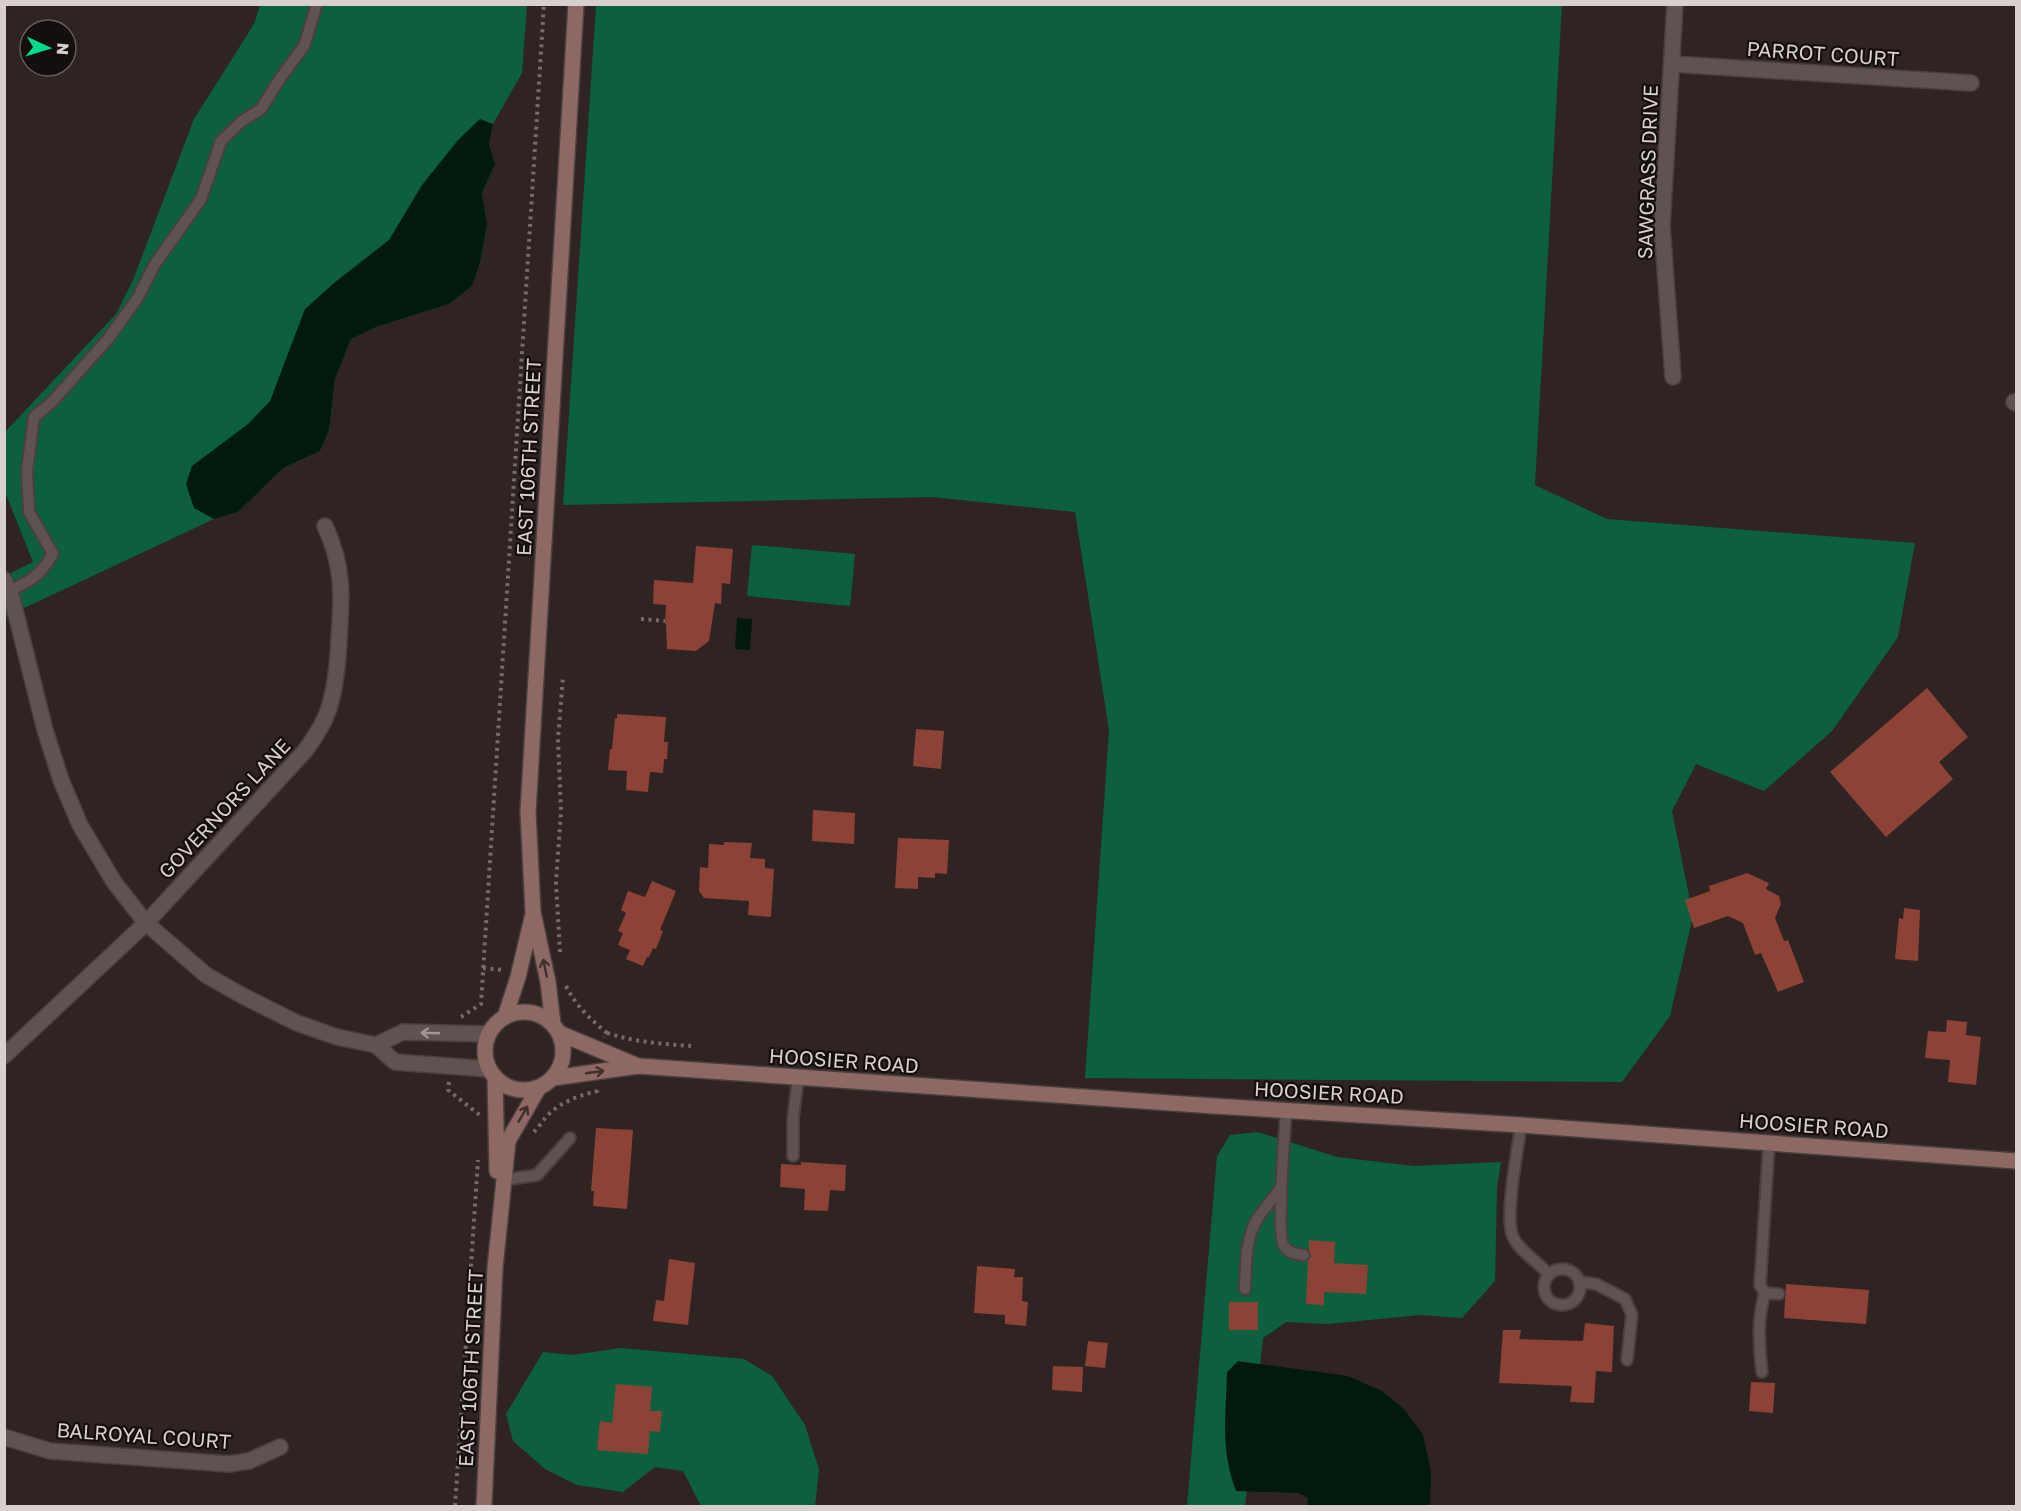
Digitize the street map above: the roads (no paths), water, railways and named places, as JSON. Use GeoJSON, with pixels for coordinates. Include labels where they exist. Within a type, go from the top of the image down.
{"type":"FeatureCollection","features":[{"type":"Feature","properties":{"kind":"street","name":"EAST 106TH STREET"},"geometry":{"type":"LineString","coordinates":[[556,1028],[533,912],[528,812],[576,4]]}},
{"type":"Feature","properties":{"kind":"street","name":"SAWGRASS DRIVE"},"geometry":{"type":"LineString","coordinates":[[1673,377],[1662,226],[1675,4]]}},
{"type":"Feature","properties":{"kind":"street","name":"PARROT COURT"},"geometry":{"type":"LineString","coordinates":[[1672,64],[1971,83]]}},
{"type":"Feature","properties":{"kind":"street","name":"GOVERNORS LANE"},"geometry":{"type":"LineString","coordinates":[[4,1056],[146,923],[304,752],[318,733],[329,709],[336,673],[342,590],[332,540],[325,526]]}},
{"type":"Feature","properties":{"kind":"street"},"geometry":{"type":"LineString","coordinates":[[6,588],[24,644],[45,730],[61,780],[80,825],[114,882],[146,923],[206,975],[297,1023],[337,1037],[376,1045],[395,1062],[492,1073]]}},
{"type":"Feature","properties":{"kind":"street","name":"EAST 106TH STREET"},"geometry":{"type":"LineString","coordinates":[[505,1017],[518,977],[533,912]]}},
{"type":"Feature","properties":{"kind":"street"},"geometry":{"type":"LineString","coordinates":[[514,1013],[535,1013],[556,1028],[564,1048],[563,1061],[558,1073],[538,1089],[525,1091],[512,1089],[501,1083],[492,1073],[484,1053],[488,1034],[493,1026],[505,1017],[514,1013]]}},
{"type":"Feature","properties":{"kind":"street","name":"HOOSIER ROAD"},"geometry":{"type":"LineString","coordinates":[[556,1028],[638,1066]]}},
{"type":"Feature","properties":{"kind":"street"},"geometry":{"type":"LineString","coordinates":[[376,1045],[403,1032],[488,1034]]}},
{"type":"Feature","properties":{"kind":"street","name":"HOOSIER ROAD"},"geometry":{"type":"LineString","coordinates":[[553,1078],[638,1066],[1521,1125],[2016,1161]]}},
{"type":"Feature","properties":{"kind":"street","name":"EAST 106TH STREET"},"geometry":{"type":"LineString","coordinates":[[492,1073],[498,1231]]}},
{"type":"Feature","properties":{"kind":"street","name":"EAST 106TH STREET"},"geometry":{"type":"LineString","coordinates":[[484,1506],[498,1231],[508,1141],[538,1089]]}},
{"type":"Feature","properties":{"kind":"street","name":"BALROYAL COURT"},"geometry":{"type":"LineString","coordinates":[[4,1437],[50,1451],[229,1464],[249,1461],[280,1447]]}},
{"type":"Feature","properties":{"kind":"lane"},"geometry":{"type":"LineString","coordinates":[[6,588],[30,582],[44,570],[53,554],[29,512],[27,470],[34,417],[52,402],[108,339],[137,299],[155,264],[201,199],[221,141],[242,121],[261,109],[304,46],[317,4]]}},
{"type":"Feature","properties":{"kind":"lane"},"geometry":{"type":"LineString","coordinates":[[793,1156],[798,1078]]}},
{"type":"Feature","properties":{"kind":"lane"},"geometry":{"type":"LineString","coordinates":[[1286,1111],[1280,1223],[1283,1245],[1292,1254],[1305,1255]]}},
{"type":"Feature","properties":{"kind":"lane"},"geometry":{"type":"LineString","coordinates":[[1521,1125],[1510,1216],[1513,1237],[1549,1275]]}},
{"type":"Feature","properties":{"kind":"lane"},"geometry":{"type":"LineString","coordinates":[[504,1180],[537,1175],[570,1138]]}},
{"type":"Feature","properties":{"kind":"lane"},"geometry":{"type":"LineString","coordinates":[[1765,1293],[1760,1286],[1769,1143]]}},
{"type":"Feature","properties":{"kind":"lane"},"geometry":{"type":"LineString","coordinates":[[1245,1289],[1247,1257],[1256,1220],[1283,1184]]}},
{"type":"Feature","properties":{"kind":"lane"},"geometry":{"type":"LineString","coordinates":[[1557,1270],[1570,1271],[1579,1282],[1580,1288],[1576,1299],[1565,1305],[1550,1301],[1544,1290],[1545,1280],[1557,1270]]}},
{"type":"Feature","properties":{"kind":"lane"},"geometry":{"type":"LineString","coordinates":[[1579,1282],[1596,1284],[1625,1299],[1632,1315],[1627,1360]]}},
{"type":"Feature","properties":{"kind":"lane"},"geometry":{"type":"LineString","coordinates":[[1765,1293],[1779,1294]]}},
{"type":"Feature","properties":{"kind":"lane"},"geometry":{"type":"LineString","coordinates":[[1762,1372],[1759,1333],[1761,1306],[1765,1293]]}}]}
